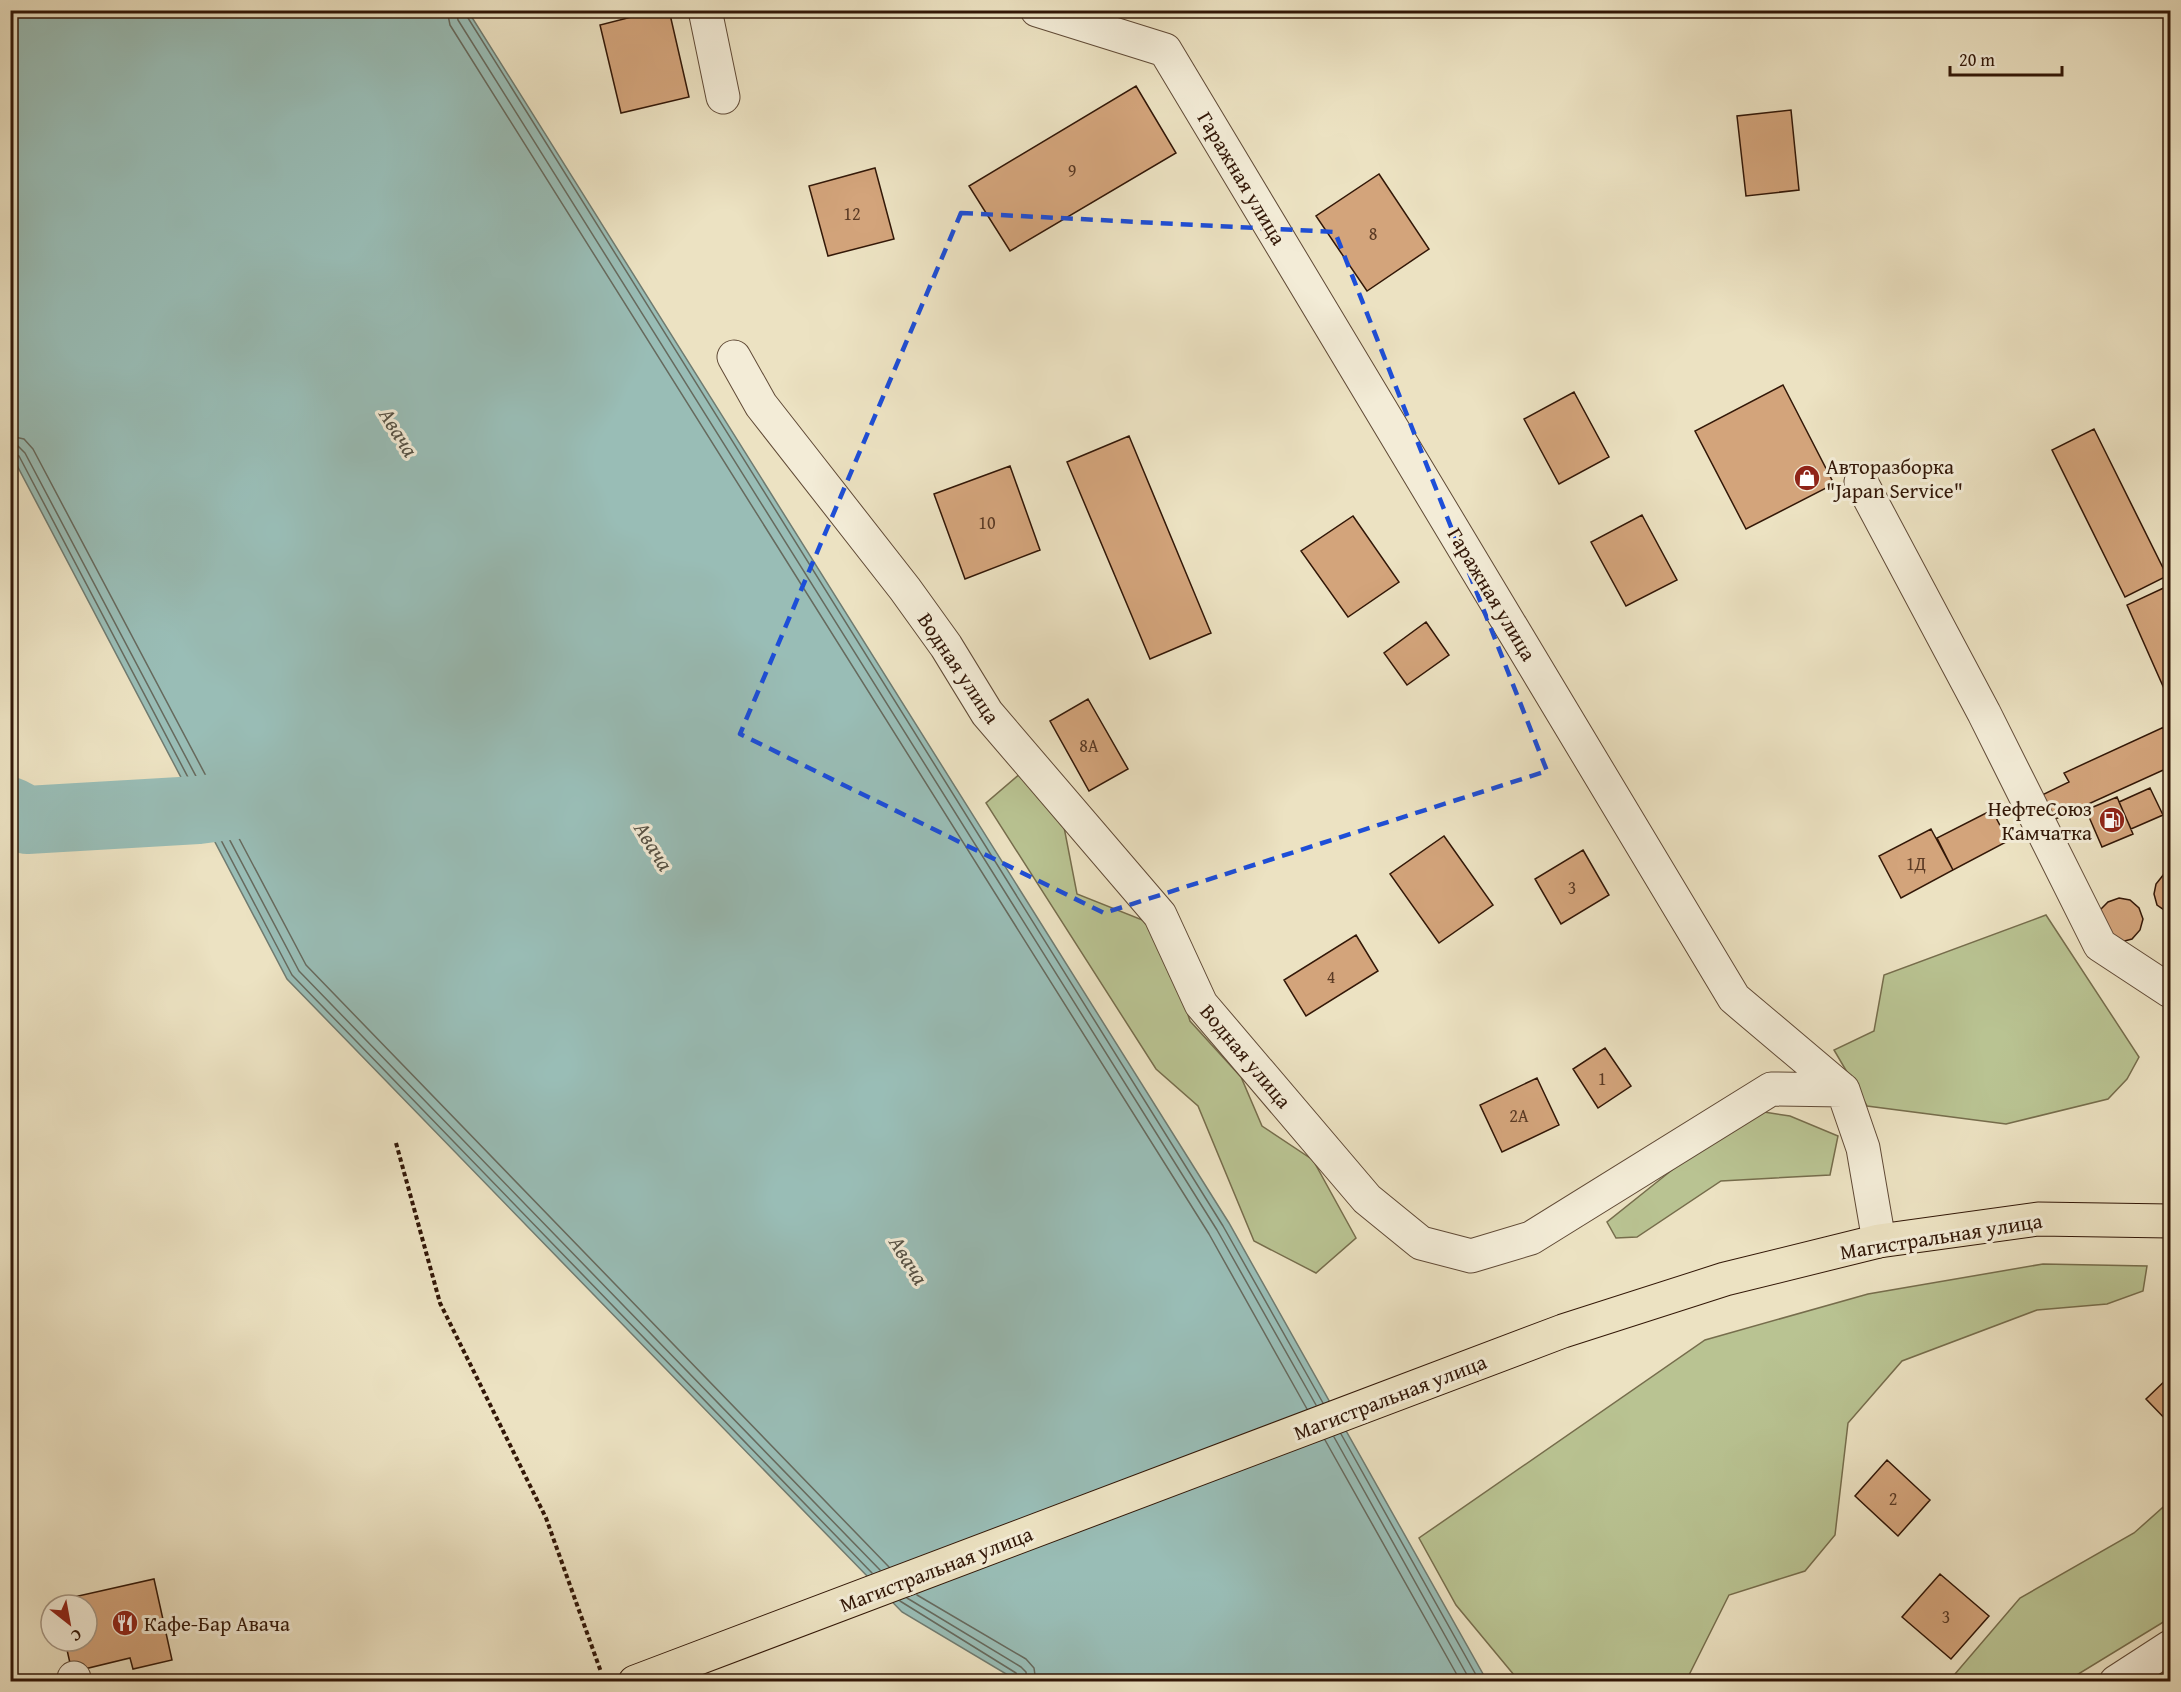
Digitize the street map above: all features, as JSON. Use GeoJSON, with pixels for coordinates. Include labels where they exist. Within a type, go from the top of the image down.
{"type":"FeatureCollection","features":[{"type":"Feature","properties":{"kind":"main road","name":"Магистральная улица"},"geometry":{"type":"LineString","coordinates":[[635,1682],[1563,1331],[1725,1279],[1880,1241],[2038,1219],[2170,1221]]}},
{"type":"Feature","properties":{"kind":"street"},"geometry":{"type":"LineString","coordinates":[[705,10],[723,97]]}},
{"type":"Feature","properties":{"kind":"street","name":"Гаражная улица"},"geometry":{"type":"LineString","coordinates":[[1037,10],[1165,50],[1734,998],[1843,1090]]}},
{"type":"Feature","properties":{"kind":"street","name":"Водная улица"},"geometry":{"type":"LineString","coordinates":[[734,357],[761,405],[905,589],[946,646],[987,713],[1160,915],[1201,1004],[1367,1199],[1421,1243],[1471,1256],[1531,1238],[1771,1089],[1843,1090]]}},
{"type":"Feature","properties":{"kind":"street"},"geometry":{"type":"LineString","coordinates":[[1861,482],[1984,713],[2100,945],[2170,991]]}},
{"type":"Feature","properties":{"kind":"street"},"geometry":{"type":"LineString","coordinates":[[1843,1090],[1863,1148],[1880,1241]]}},
{"type":"Feature","properties":{"kind":"street"},"geometry":{"type":"LineString","coordinates":[[2116,1682],[2170,1647]]}},
{"type":"Feature","properties":{"kind":"path"},"geometry":{"type":"LineString","coordinates":[[396,1143],[440,1303],[546,1518],[604,1682]]}},
{"type":"Feature","properties":{"kind":"highlighted area"},"geometry":{"type":"Polygon","coordinates":[[[961,213],[1335,232],[1547,771],[1104,913],[740,734],[961,213]]]}},
{"type":"Feature","properties":{"kind":"green space"},"geometry":{"type":"Polygon","coordinates":[[[1021,773],[1064,827],[1077,894],[1160,927],[1190,1021],[1241,1077],[1262,1126],[1313,1160],[1356,1238],[1316,1273],[1254,1241],[1198,1106],[1156,1069],[986,803],[1021,773]]]}},
{"type":"Feature","properties":{"kind":"green space"},"geometry":{"type":"Polygon","coordinates":[[[2046,915],[2139,1057],[2127,1079],[2108,1099],[2006,1124],[1867,1106],[1834,1050],[1874,1031],[1884,975],[2046,915]]]}},
{"type":"Feature","properties":{"kind":"green space"},"geometry":{"type":"Polygon","coordinates":[[[1764,1112],[1790,1116],[1838,1136],[1830,1175],[1721,1181],[1637,1237],[1616,1238],[1607,1222],[1682,1162],[1764,1112]]]}},
{"type":"Feature","properties":{"kind":"green space"},"geometry":{"type":"Polygon","coordinates":[[[2043,1264],[2147,1266],[2143,1291],[2107,1304],[2037,1310],[1902,1361],[1848,1423],[1835,1535],[1805,1571],[1729,1595],[1686,1681],[1519,1681],[1456,1605],[1419,1538],[1705,1340],[1868,1294],[2043,1264]]]}},
{"type":"Feature","properties":{"kind":"green space"},"geometry":{"type":"Polygon","coordinates":[[[2170,1501],[2170,1618],[2067,1681],[1949,1681],[2020,1598],[2134,1533],[2170,1501]]]}},
{"type":"Feature","properties":{"kind":"water","name":"Авача"},"geometry":{"type":"Polygon","coordinates":[[[10,11],[468,11],[1229,1223],[1487,1681],[1014,1681],[1013,1678],[902,1612],[287,979],[11,454],[10,11]]]}},
{"type":"Feature","properties":{"kind":"building"},"geometry":{"type":"Polygon","coordinates":[[[659,10],[669,10],[689,97],[621,113],[600,25],[659,10]]]}},
{"type":"Feature","properties":{"kind":"building"},"geometry":{"type":"Polygon","coordinates":[[[1136,86],[1176,153],[1010,251],[969,186],[1136,86]]]}},
{"type":"Feature","properties":{"kind":"building"},"geometry":{"type":"Polygon","coordinates":[[[1791,110],[1799,190],[1746,196],[1737,116],[1791,110]]]}},
{"type":"Feature","properties":{"kind":"building"},"geometry":{"type":"Polygon","coordinates":[[[875,168],[894,239],[828,256],[809,186],[875,168]]]}},
{"type":"Feature","properties":{"kind":"building"},"geometry":{"type":"Polygon","coordinates":[[[1379,174],[1429,249],[1367,291],[1316,216],[1379,174]]]}},
{"type":"Feature","properties":{"kind":"building"},"geometry":{"type":"Polygon","coordinates":[[[1783,385],[1834,484],[1746,529],[1695,431],[1783,385]]]}},
{"type":"Feature","properties":{"kind":"building"},"geometry":{"type":"Polygon","coordinates":[[[1574,392],[1609,457],[1559,484],[1524,419],[1574,392]]]}},
{"type":"Feature","properties":{"kind":"building"},"geometry":{"type":"Polygon","coordinates":[[[2094,429],[2167,576],[2125,597],[2052,450],[2094,429]]]}},
{"type":"Feature","properties":{"kind":"building"},"geometry":{"type":"Polygon","coordinates":[[[1129,436],[1211,633],[1150,659],[1067,462],[1129,436]]]}},
{"type":"Feature","properties":{"kind":"building"},"geometry":{"type":"Polygon","coordinates":[[[1010,466],[1040,550],[965,579],[934,494],[1010,466]]]}},
{"type":"Feature","properties":{"kind":"building"},"geometry":{"type":"Polygon","coordinates":[[[1642,515],[1677,580],[1626,606],[1591,542],[1642,515]]]}},
{"type":"Feature","properties":{"kind":"building"},"geometry":{"type":"Polygon","coordinates":[[[1353,516],[1399,582],[1348,617],[1301,551],[1353,516]]]}},
{"type":"Feature","properties":{"kind":"building"},"geometry":{"type":"Polygon","coordinates":[[[2170,585],[2170,702],[2127,605],[2170,585]]]}},
{"type":"Feature","properties":{"kind":"building"},"geometry":{"type":"Polygon","coordinates":[[[1426,622],[1449,655],[1407,685],[1384,653],[1426,622]]]}},
{"type":"Feature","properties":{"kind":"building"},"geometry":{"type":"Polygon","coordinates":[[[1088,699],[1128,769],[1089,791],[1050,721],[1088,699]]]}},
{"type":"Feature","properties":{"kind":"building"},"geometry":{"type":"Polygon","coordinates":[[[2164,727],[2170,741],[2170,767],[2051,821],[2040,796],[2069,782],[2064,773],[2164,727]]]}},
{"type":"Feature","properties":{"kind":"building"},"geometry":{"type":"Polygon","coordinates":[[[2150,788],[2163,815],[2131,829],[2119,802],[2150,788]]]}},
{"type":"Feature","properties":{"kind":"building"},"geometry":{"type":"Polygon","coordinates":[[[2117,797],[2133,834],[2102,847],[2086,810],[2117,797]]]}},
{"type":"Feature","properties":{"kind":"building"},"geometry":{"type":"Polygon","coordinates":[[[1992,810],[2008,841],[1953,870],[1937,838],[1992,810]]]}},
{"type":"Feature","properties":{"kind":"building"},"geometry":{"type":"Polygon","coordinates":[[[1931,829],[1953,870],[1901,898],[1879,856],[1931,829]]]}},
{"type":"Feature","properties":{"kind":"building"},"geometry":{"type":"Polygon","coordinates":[[[1444,836],[1493,905],[1439,943],[1390,874],[1444,836]]]}},
{"type":"Feature","properties":{"kind":"building"},"geometry":{"type":"Polygon","coordinates":[[[1583,850],[1609,895],[1561,924],[1535,879],[1583,850]]]}},
{"type":"Feature","properties":{"kind":"building"},"geometry":{"type":"Polygon","coordinates":[[[2170,872],[2170,914],[2157,905],[2154,894],[2156,884],[2164,874],[2170,872]]]}},
{"type":"Feature","properties":{"kind":"building"},"geometry":{"type":"Polygon","coordinates":[[[2119,898],[2130,900],[2139,908],[2143,919],[2140,930],[2132,939],[2121,942],[2098,922],[2100,910],[2108,902],[2119,898]]]}},
{"type":"Feature","properties":{"kind":"building"},"geometry":{"type":"Polygon","coordinates":[[[1356,935],[1378,971],[1306,1016],[1284,980],[1356,935]]]}},
{"type":"Feature","properties":{"kind":"building"},"geometry":{"type":"Polygon","coordinates":[[[1605,1048],[1631,1086],[1598,1108],[1573,1069],[1605,1048]]]}},
{"type":"Feature","properties":{"kind":"building"},"geometry":{"type":"Polygon","coordinates":[[[1537,1078],[1559,1125],[1502,1152],[1480,1105],[1537,1078]]]}},
{"type":"Feature","properties":{"kind":"building"},"geometry":{"type":"Polygon","coordinates":[[[2170,1376],[2170,1424],[2146,1399],[2170,1376]]]}},
{"type":"Feature","properties":{"kind":"building"},"geometry":{"type":"Polygon","coordinates":[[[1887,1460],[1930,1500],[1898,1536],[1855,1496],[1887,1460]]]}},
{"type":"Feature","properties":{"kind":"building"},"geometry":{"type":"Polygon","coordinates":[[[1940,1574],[1989,1616],[1951,1659],[1902,1617],[1940,1574]]]}},
{"type":"Feature","properties":{"kind":"building","name":"Кафе-Бар Авача"},"geometry":{"type":"Polygon","coordinates":[[[154,1579],[172,1660],[133,1669],[130,1658],[72,1672],[68,1653],[99,1653],[99,1593],[92,1593],[154,1579]]]}},
{"type":"Feature","properties":{"kind":"waterway"},"geometry":{"type":"LineString","coordinates":[[10,811],[27,820],[198,810],[290,798]]}},
{"type":"Feature","properties":{"kind":"place","name":"Авторазборка \"Japan Service\""},"geometry":{"type":"Point","coordinates":[1807,478]}},
{"type":"Feature","properties":{"kind":"place","name":"НефтеСоюз Камчатка"},"geometry":{"type":"Point","coordinates":[2112,820]}},
{"type":"Feature","properties":{"kind":"place","name":"Кафе-Бар Авача"},"geometry":{"type":"Point","coordinates":[125,1623]}}]}
